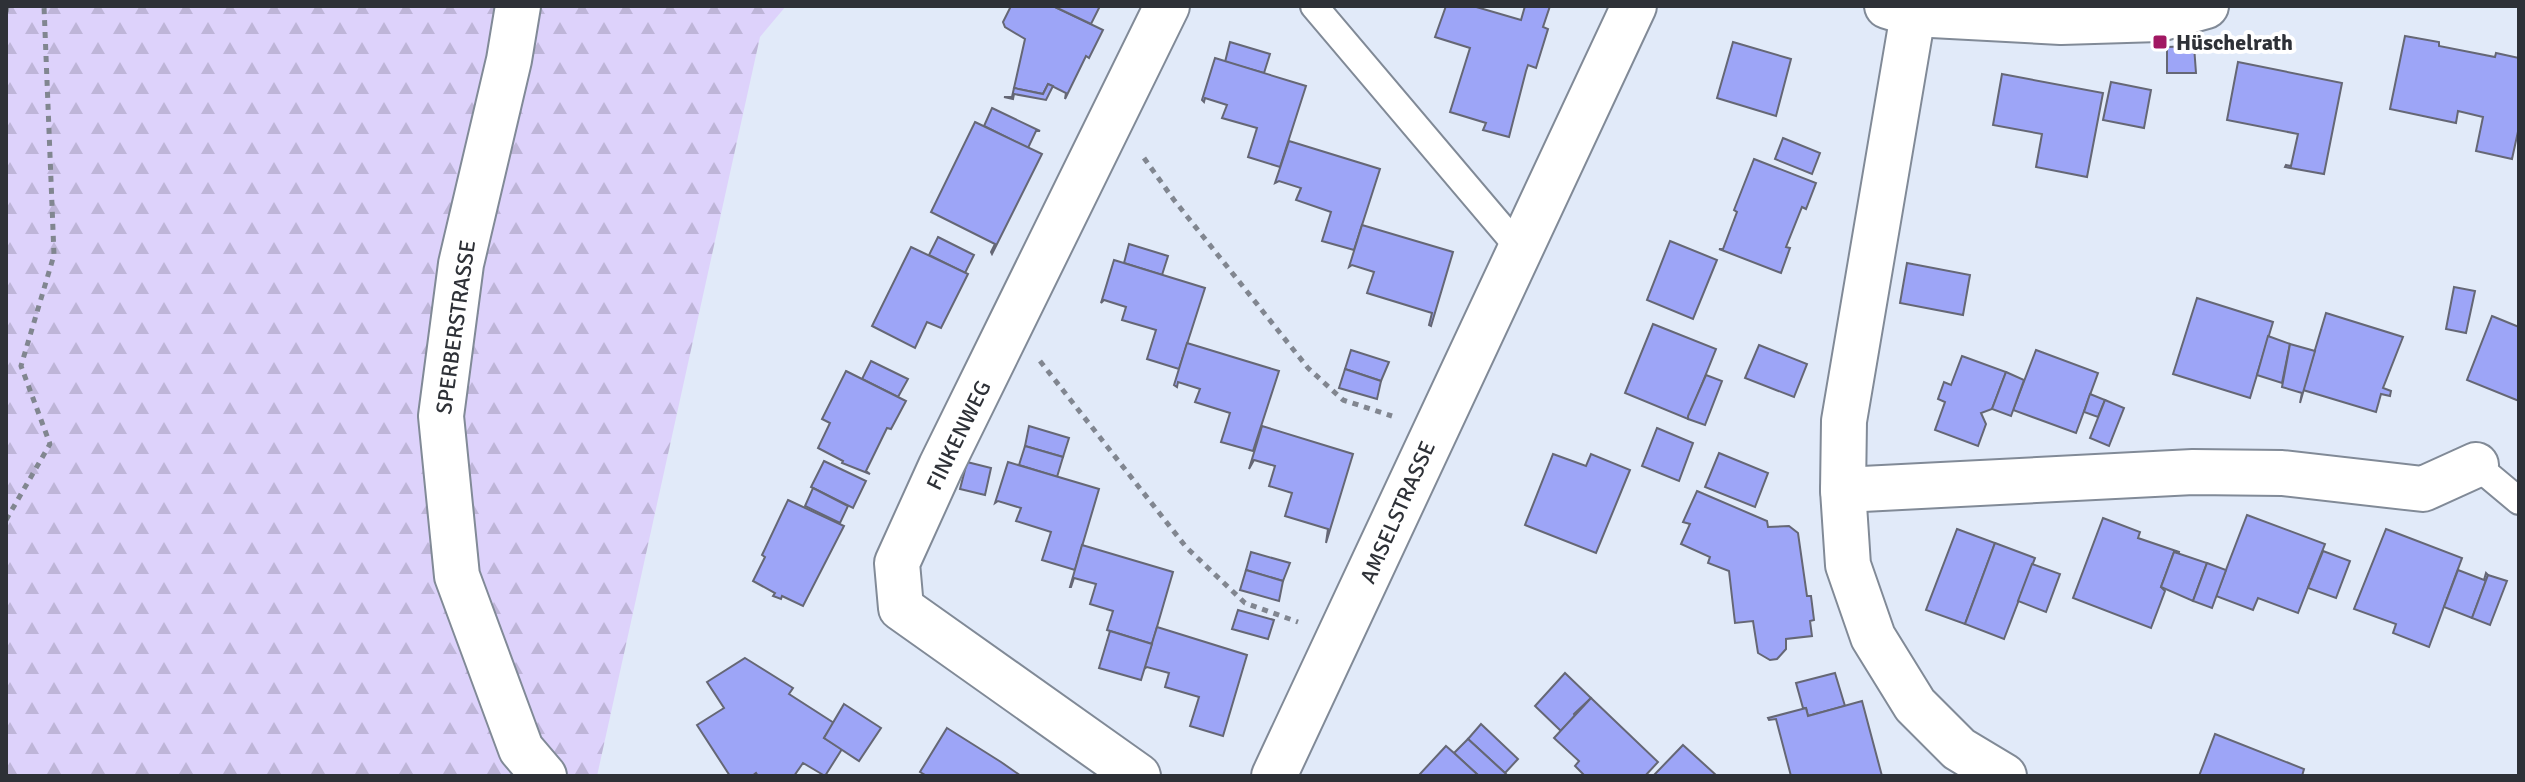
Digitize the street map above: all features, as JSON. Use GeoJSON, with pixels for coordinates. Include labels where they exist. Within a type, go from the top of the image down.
{"type":"FeatureCollection","features":[{"type":"Feature","properties":{"kind":"street","name":"SPERBERSTRASSE"},"geometry":{"type":"LineString","coordinates":[[518,6],[509,60],[461,264],[441,416],[457,576],[521,749],[544,776]]}},
{"type":"Feature","properties":{"kind":"street","name":"FINKENWEG"},"geometry":{"type":"LineString","coordinates":[[1138,776],[901,608],[897,563],[941,466],[1167,6]]}},
{"type":"Feature","properties":{"kind":"street","name":"AMSELSTRASSE"},"geometry":{"type":"LineString","coordinates":[[1274,776],[1634,6]]}},
{"type":"Feature","properties":{"kind":"street"},"geometry":{"type":"LineString","coordinates":[[2004,776],[1959,749],[1915,705],[1873,637],[1848,565],[1843,490],[1844,421],[1900,10],[2061,22],[2159,19],[2206,6]]}},
{"type":"Feature","properties":{"kind":"street"},"geometry":{"type":"LineString","coordinates":[[1843,490],[2193,472],[2282,473],[2423,489],[2476,465]]}},
{"type":"Feature","properties":{"kind":"lane"},"geometry":{"type":"LineString","coordinates":[[1314,6],[1519,248]]}},
{"type":"Feature","properties":{"kind":"lane"},"geometry":{"type":"LineString","coordinates":[[2476,465],[2519,501]]}},
{"type":"Feature","properties":{"kind":"path"},"geometry":{"type":"LineString","coordinates":[[6,520],[50,444],[21,366],[54,255],[44,6]]}},
{"type":"Feature","properties":{"kind":"path"},"geometry":{"type":"LineString","coordinates":[[1113,115],[1174,200],[1308,368],[1343,400],[1435,430]]}},
{"type":"Feature","properties":{"kind":"path"},"geometry":{"type":"LineString","coordinates":[[1012,326],[1186,547],[1245,603],[1340,637]]}},
{"type":"Feature","properties":{"kind":"green space"},"geometry":{"type":"Polygon","coordinates":[[[6,6],[786,6],[760,37],[597,776],[6,776],[6,6]]]}},
{"type":"Feature","properties":{"kind":"building"},"geometry":{"type":"Polygon","coordinates":[[[1011,6],[1053,6],[1103,30],[1065,99],[1066,93],[1048,84],[1043,94],[1014,88],[1025,39],[1005,27],[1003,22],[1011,6]]]}},
{"type":"Feature","properties":{"kind":"building"},"geometry":{"type":"Polygon","coordinates":[[[1053,6],[1100,6],[1091,24],[1053,6]]]}},
{"type":"Feature","properties":{"kind":"building"},"geometry":{"type":"Polygon","coordinates":[[[1446,6],[1473,6],[1521,20],[1525,6],[1550,6],[1543,27],[1548,29],[1536,68],[1528,65],[1509,137],[1483,130],[1486,123],[1450,112],[1470,48],[1435,37],[1446,6]]]}},
{"type":"Feature","properties":{"kind":"building"},"geometry":{"type":"Polygon","coordinates":[[[2405,36],[2495,57],[2496,53],[2519,58],[2519,127],[2512,159],[2476,151],[2483,117],[2458,111],[2456,123],[2390,109],[2405,36]]]}},
{"type":"Feature","properties":{"kind":"building"},"geometry":{"type":"Polygon","coordinates":[[[1230,42],[1270,54],[1264,73],[1225,62],[1230,42]]]}},
{"type":"Feature","properties":{"kind":"building"},"geometry":{"type":"Polygon","coordinates":[[[1733,42],[1791,59],[1776,116],[1717,98],[1733,42]]]}},
{"type":"Feature","properties":{"kind":"building"},"geometry":{"type":"Polygon","coordinates":[[[2194,46],[2196,73],[2167,73],[2167,47],[2194,46]]]}},
{"type":"Feature","properties":{"kind":"building"},"geometry":{"type":"Polygon","coordinates":[[[1215,58],[1306,86],[1280,167],[1248,157],[1257,128],[1222,118],[1227,105],[1205,98],[1204,102],[1202,100],[1215,58]]]}},
{"type":"Feature","properties":{"kind":"building"},"geometry":{"type":"Polygon","coordinates":[[[2238,62],[2342,83],[2324,174],[2285,167],[2291,166],[2298,134],[2227,120],[2238,62]]]}},
{"type":"Feature","properties":{"kind":"building"},"geometry":{"type":"Polygon","coordinates":[[[2002,74],[2103,93],[2087,177],[2036,167],[2042,134],[1993,125],[2002,74]]]}},
{"type":"Feature","properties":{"kind":"building"},"geometry":{"type":"Polygon","coordinates":[[[2111,82],[2151,90],[2144,128],[2103,120],[2111,82]]]}},
{"type":"Feature","properties":{"kind":"building"},"geometry":{"type":"Polygon","coordinates":[[[1048,84],[1053,86],[1046,100],[1014,94],[1013,99],[1004,97],[1012,97],[1014,88],[1043,94],[1048,84]]]}},
{"type":"Feature","properties":{"kind":"building"},"geometry":{"type":"Polygon","coordinates":[[[992,108],[1040,131],[1036,131],[1028,148],[984,126],[992,108]]]}},
{"type":"Feature","properties":{"kind":"building"},"geometry":{"type":"Polygon","coordinates":[[[975,122],[1042,154],[992,254],[995,244],[931,212],[975,122]]]}},
{"type":"Feature","properties":{"kind":"building"},"geometry":{"type":"Polygon","coordinates":[[[1783,138],[1820,153],[1812,174],[1775,159],[1783,138]]]}},
{"type":"Feature","properties":{"kind":"building"},"geometry":{"type":"Polygon","coordinates":[[[1289,141],[1380,169],[1354,250],[1322,241],[1331,212],[1296,200],[1301,188],[1279,181],[1275,183],[1289,141]]]}},
{"type":"Feature","properties":{"kind":"building"},"geometry":{"type":"Polygon","coordinates":[[[1754,159],[1816,183],[1806,209],[1802,207],[1786,247],[1790,248],[1781,273],[1719,249],[1723,249],[1754,159]]]}},
{"type":"Feature","properties":{"kind":"building"},"geometry":{"type":"Polygon","coordinates":[[[1362,225],[1453,252],[1431,326],[1432,313],[1367,293],[1374,272],[1352,265],[1349,267],[1362,225]]]}},
{"type":"Feature","properties":{"kind":"building"},"geometry":{"type":"Polygon","coordinates":[[[938,237],[974,255],[965,273],[929,255],[938,237]]]}},
{"type":"Feature","properties":{"kind":"building"},"geometry":{"type":"Polygon","coordinates":[[[1670,241],[1717,260],[1693,319],[1647,300],[1670,241]]]}},
{"type":"Feature","properties":{"kind":"building"},"geometry":{"type":"Polygon","coordinates":[[[1129,244],[1168,256],[1162,275],[1124,263],[1129,244]]]}},
{"type":"Feature","properties":{"kind":"building"},"geometry":{"type":"Polygon","coordinates":[[[911,247],[968,274],[941,328],[927,322],[915,348],[872,326],[911,247]]]}},
{"type":"Feature","properties":{"kind":"building"},"geometry":{"type":"Polygon","coordinates":[[[1114,260],[1205,288],[1179,369],[1147,359],[1156,330],[1122,320],[1126,307],[1104,300],[1101,303],[1114,260]]]}},
{"type":"Feature","properties":{"kind":"building"},"geometry":{"type":"Polygon","coordinates":[[[1907,263],[1970,275],[1963,315],[1900,303],[1907,263]]]}},
{"type":"Feature","properties":{"kind":"building"},"geometry":{"type":"Polygon","coordinates":[[[2454,287],[2475,291],[2466,333],[2446,329],[2454,287]]]}},
{"type":"Feature","properties":{"kind":"building"},"geometry":{"type":"Polygon","coordinates":[[[2197,298],[2273,322],[2250,398],[2173,374],[2197,298]]]}},
{"type":"Feature","properties":{"kind":"building"},"geometry":{"type":"Polygon","coordinates":[[[2326,313],[2403,337],[2383,388],[2391,391],[2390,396],[2381,394],[2376,412],[2303,390],[2326,313]]]}},
{"type":"Feature","properties":{"kind":"building"},"geometry":{"type":"Polygon","coordinates":[[[2492,316],[2519,327],[2519,401],[2467,380],[2492,316]]]}},
{"type":"Feature","properties":{"kind":"building"},"geometry":{"type":"Polygon","coordinates":[[[1653,324],[1716,349],[1688,419],[1625,393],[1653,324]]]}},
{"type":"Feature","properties":{"kind":"building"},"geometry":{"type":"Polygon","coordinates":[[[2268,336],[2290,344],[2282,383],[2257,375],[2268,336]]]}},
{"type":"Feature","properties":{"kind":"building"},"geometry":{"type":"Polygon","coordinates":[[[1187,343],[1279,371],[1253,451],[1221,442],[1230,413],[1195,402],[1200,389],[1178,382],[1177,387],[1174,385],[1187,343]]]}},
{"type":"Feature","properties":{"kind":"building"},"geometry":{"type":"Polygon","coordinates":[[[2290,344],[2315,351],[2300,403],[2302,393],[2282,387],[2290,344]]]}},
{"type":"Feature","properties":{"kind":"building"},"geometry":{"type":"Polygon","coordinates":[[[1759,345],[1807,364],[1794,397],[1745,378],[1759,345]]]}},
{"type":"Feature","properties":{"kind":"building"},"geometry":{"type":"Polygon","coordinates":[[[1351,350],[1389,362],[1381,381],[1345,369],[1351,350]]]}},
{"type":"Feature","properties":{"kind":"building"},"geometry":{"type":"Polygon","coordinates":[[[2036,350],[2098,373],[2076,433],[2013,410],[2036,350]]]}},
{"type":"Feature","properties":{"kind":"building"},"geometry":{"type":"Polygon","coordinates":[[[1962,356],[2006,372],[1992,409],[1981,413],[1986,424],[1978,446],[1935,430],[1945,402],[1938,399],[1944,382],[1951,385],[1962,356]]]}},
{"type":"Feature","properties":{"kind":"building"},"geometry":{"type":"Polygon","coordinates":[[[871,361],[908,379],[898,397],[862,379],[871,361]]]}},
{"type":"Feature","properties":{"kind":"building"},"geometry":{"type":"Polygon","coordinates":[[[1345,369],[1381,381],[1377,399],[1339,388],[1345,369]]]}},
{"type":"Feature","properties":{"kind":"building"},"geometry":{"type":"Polygon","coordinates":[[[846,371],[906,401],[891,429],[887,428],[866,471],[870,474],[842,463],[818,448],[830,423],[822,419],[846,371]]]}},
{"type":"Feature","properties":{"kind":"building"},"geometry":{"type":"Polygon","coordinates":[[[2006,372],[2024,380],[2011,416],[1992,409],[2006,372]]]}},
{"type":"Feature","properties":{"kind":"building"},"geometry":{"type":"Polygon","coordinates":[[[1706,375],[1722,381],[1705,425],[1688,419],[1688,416],[1706,375]]]}},
{"type":"Feature","properties":{"kind":"building"},"geometry":{"type":"Polygon","coordinates":[[[2090,394],[2105,400],[2098,417],[2084,412],[2090,394]]]}},
{"type":"Feature","properties":{"kind":"building"},"geometry":{"type":"Polygon","coordinates":[[[2105,400],[2124,408],[2109,446],[2090,438],[2105,400]]]}},
{"type":"Feature","properties":{"kind":"building"},"geometry":{"type":"Polygon","coordinates":[[[1029,426],[1069,438],[1063,457],[1025,446],[1029,426]]]}},
{"type":"Feature","properties":{"kind":"building"},"geometry":{"type":"Polygon","coordinates":[[[1262,426],[1353,454],[1326,543],[1328,529],[1285,516],[1292,493],[1269,486],[1275,466],[1254,460],[1249,469],[1262,426]]]}},
{"type":"Feature","properties":{"kind":"building"},"geometry":{"type":"Polygon","coordinates":[[[1657,428],[1693,443],[1679,481],[1642,466],[1657,428]]]}},
{"type":"Feature","properties":{"kind":"building"},"geometry":{"type":"Polygon","coordinates":[[[1025,446],[1063,457],[1057,477],[1019,465],[1025,446]]]}},
{"type":"Feature","properties":{"kind":"building"},"geometry":{"type":"Polygon","coordinates":[[[1719,453],[1768,473],[1755,507],[1705,487],[1719,453]]]}},
{"type":"Feature","properties":{"kind":"building"},"geometry":{"type":"Polygon","coordinates":[[[1553,454],[1586,466],[1591,454],[1630,470],[1596,553],[1525,525],[1553,454]]]}},
{"type":"Feature","properties":{"kind":"building"},"geometry":{"type":"Polygon","coordinates":[[[824,461],[866,481],[853,508],[811,487],[824,461]]]}},
{"type":"Feature","properties":{"kind":"building"},"geometry":{"type":"Polygon","coordinates":[[[967,462],[991,468],[985,495],[960,489],[967,462]]]}},
{"type":"Feature","properties":{"kind":"building"},"geometry":{"type":"Polygon","coordinates":[[[1008,462],[1099,489],[1075,570],[1042,560],[1051,532],[1016,521],[1021,508],[998,501],[995,503],[1008,462]]]}},
{"type":"Feature","properties":{"kind":"building"},"geometry":{"type":"Polygon","coordinates":[[[813,488],[848,506],[840,523],[805,506],[813,488]]]}},
{"type":"Feature","properties":{"kind":"building"},"geometry":{"type":"Polygon","coordinates":[[[1697,491],[1767,521],[1768,527],[1789,526],[1798,533],[1807,596],[1811,596],[1812,636],[1786,639],[1786,649],[1777,659],[1770,660],[1758,653],[1753,621],[1735,623],[1729,571],[1708,563],[1710,557],[1681,544],[1690,524],[1683,522],[1697,491]]]}},
{"type":"Feature","properties":{"kind":"building"},"geometry":{"type":"Polygon","coordinates":[[[788,500],[844,526],[803,606],[782,596],[781,599],[773,596],[775,593],[753,581],[788,500]]]}},
{"type":"Feature","properties":{"kind":"building"},"geometry":{"type":"Polygon","coordinates":[[[2247,515],[2325,544],[2298,613],[2258,598],[2253,610],[2216,596],[2247,515]]]}},
{"type":"Feature","properties":{"kind":"building"},"geometry":{"type":"Polygon","coordinates":[[[2103,518],[2140,532],[2138,538],[2179,552],[2178,555],[2174,552],[2161,587],[2165,591],[2151,628],[2073,598],[2103,518]]]}},
{"type":"Feature","properties":{"kind":"building"},"geometry":{"type":"Polygon","coordinates":[[[1957,529],[1995,543],[1965,624],[1926,610],[1957,529]]]}},
{"type":"Feature","properties":{"kind":"building"},"geometry":{"type":"Polygon","coordinates":[[[2386,529],[2462,558],[2429,647],[2393,633],[2396,624],[2354,609],[2386,529]]]}},
{"type":"Feature","properties":{"kind":"building"},"geometry":{"type":"Polygon","coordinates":[[[1995,543],[2035,558],[2004,639],[1965,624],[1995,543]]]}},
{"type":"Feature","properties":{"kind":"building"},"geometry":{"type":"Polygon","coordinates":[[[1082,545],[1173,572],[1152,644],[1107,630],[1113,611],[1090,604],[1096,584],[1074,578],[1070,587],[1082,545]]]}},
{"type":"Feature","properties":{"kind":"building"},"geometry":{"type":"Polygon","coordinates":[[[2323,551],[2350,561],[2336,598],[2308,588],[2323,551]]]}},
{"type":"Feature","properties":{"kind":"building"},"geometry":{"type":"Polygon","coordinates":[[[1251,552],[1290,563],[1283,581],[1246,570],[1251,552]]]}},
{"type":"Feature","properties":{"kind":"building"},"geometry":{"type":"Polygon","coordinates":[[[2174,552],[2207,563],[2193,601],[2161,587],[2174,552]]]}},
{"type":"Feature","properties":{"kind":"building"},"geometry":{"type":"Polygon","coordinates":[[[2207,563],[2226,570],[2212,608],[2193,601],[2207,563]]]}},
{"type":"Feature","properties":{"kind":"building"},"geometry":{"type":"Polygon","coordinates":[[[2032,564],[2060,574],[2046,612],[2018,601],[2032,564]]]}},
{"type":"Feature","properties":{"kind":"building"},"geometry":{"type":"Polygon","coordinates":[[[1246,570],[1283,581],[1279,601],[1240,590],[1246,570]]]}},
{"type":"Feature","properties":{"kind":"building"},"geometry":{"type":"Polygon","coordinates":[[[2458,570],[2484,580],[2486,573],[2488,575],[2472,618],[2444,607],[2458,570]]]}},
{"type":"Feature","properties":{"kind":"building"},"geometry":{"type":"Polygon","coordinates":[[[2488,575],[2507,581],[2490,625],[2472,618],[2488,575]]]}},
{"type":"Feature","properties":{"kind":"building"},"geometry":{"type":"Polygon","coordinates":[[[1238,610],[1274,620],[1268,639],[1232,629],[1238,610]]]}},
{"type":"Feature","properties":{"kind":"building"},"geometry":{"type":"Polygon","coordinates":[[[1157,627],[1247,655],[1223,736],[1190,726],[1199,697],[1165,687],[1169,673],[1147,667],[1144,669],[1157,627]]]}},
{"type":"Feature","properties":{"kind":"building"},"geometry":{"type":"Polygon","coordinates":[[[1110,631],[1152,644],[1141,680],[1099,668],[1110,631]]]}},
{"type":"Feature","properties":{"kind":"building"},"geometry":{"type":"Polygon","coordinates":[[[745,658],[793,688],[789,694],[834,723],[824,738],[842,749],[825,776],[803,763],[794,776],[758,776],[756,773],[752,776],[730,776],[697,725],[724,708],[707,682],[745,658]]]}},
{"type":"Feature","properties":{"kind":"building"},"geometry":{"type":"Polygon","coordinates":[[[1565,673],[1591,698],[1561,731],[1535,706],[1565,673]]]}},
{"type":"Feature","properties":{"kind":"building"},"geometry":{"type":"Polygon","coordinates":[[[1835,673],[1845,706],[1808,716],[1796,683],[1835,673]]]}},
{"type":"Feature","properties":{"kind":"building"},"geometry":{"type":"Polygon","coordinates":[[[1591,698],[1658,762],[1645,776],[1585,776],[1575,766],[1579,761],[1554,738],[1591,698]]]}},
{"type":"Feature","properties":{"kind":"building"},"geometry":{"type":"Polygon","coordinates":[[[1862,701],[1882,776],[1791,776],[1776,719],[1768,718],[1806,708],[1808,716],[1862,701]]]}},
{"type":"Feature","properties":{"kind":"building"},"geometry":{"type":"Polygon","coordinates":[[[844,704],[881,728],[859,761],[824,738],[844,704]]]}},
{"type":"Feature","properties":{"kind":"building"},"geometry":{"type":"Polygon","coordinates":[[[1481,724],[1518,759],[1505,773],[1468,739],[1481,724]]]}},
{"type":"Feature","properties":{"kind":"building"},"geometry":{"type":"Polygon","coordinates":[[[947,728],[1021,776],[927,776],[920,772],[947,728]]]}},
{"type":"Feature","properties":{"kind":"building"},"geometry":{"type":"Polygon","coordinates":[[[2215,734],[2304,769],[2302,776],[2199,776],[2215,734]]]}},
{"type":"Feature","properties":{"kind":"building"},"geometry":{"type":"Polygon","coordinates":[[[1468,739],[1507,775],[1479,776],[1454,753],[1468,739]]]}},
{"type":"Feature","properties":{"kind":"building"},"geometry":{"type":"Polygon","coordinates":[[[1683,745],[1716,775],[1657,776],[1655,774],[1683,745]]]}},
{"type":"Feature","properties":{"kind":"building"},"geometry":{"type":"Polygon","coordinates":[[[1446,746],[1454,753],[1479,776],[1419,775],[1446,746]]]}},
{"type":"Feature","properties":{"kind":"place","name":"Hüschelrath"},"geometry":{"type":"Point","coordinates":[2160,42]}}]}
